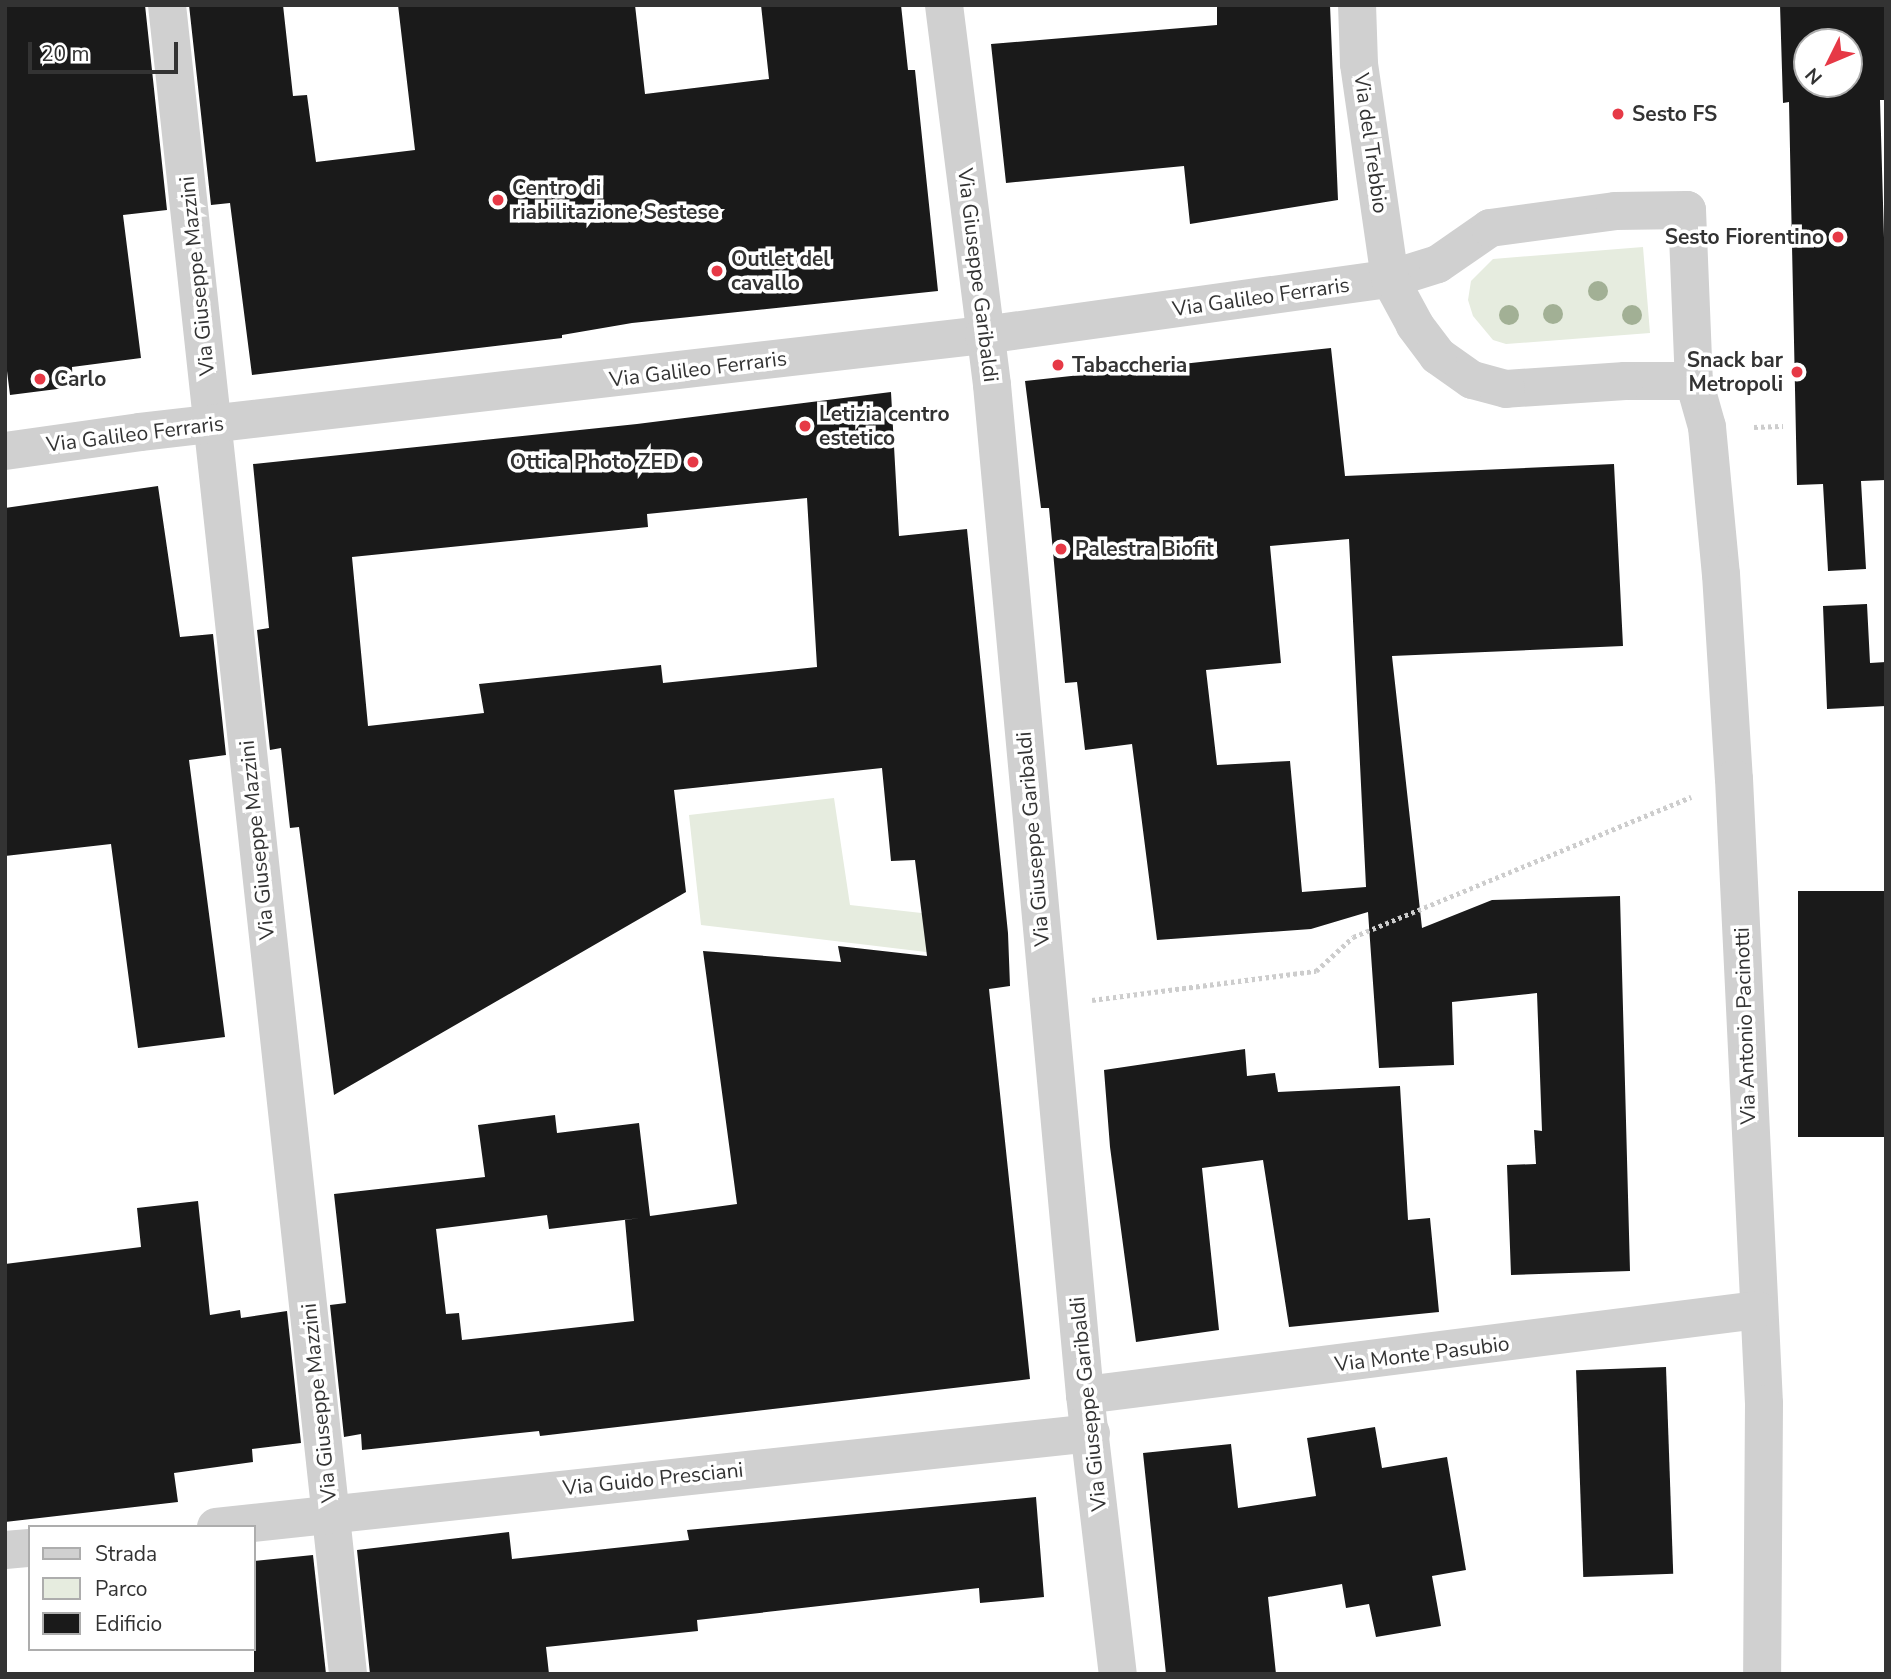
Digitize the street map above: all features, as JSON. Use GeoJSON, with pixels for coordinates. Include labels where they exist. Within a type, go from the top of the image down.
{"type":"FeatureCollection","features":[{"type":"Feature","properties":{"kind":"street","name":"Via Giuseppe Mazzini"},"geometry":{"type":"LineString","coordinates":[[167,5],[348,1674]]}},
{"type":"Feature","properties":{"kind":"street","name":"Via Giuseppe Garibaldi"},"geometry":{"type":"LineString","coordinates":[[944,5],[992,385],[1086,1395],[1118,1674]]}},
{"type":"Feature","properties":{"kind":"street","name":"Via del Trebbio"},"geometry":{"type":"LineString","coordinates":[[1357,5],[1359,64],[1390,279]]}},
{"type":"Feature","properties":{"kind":"street","name":"Via Galileo Ferraris"},"geometry":{"type":"LineString","coordinates":[[5,451],[985,335],[1390,279],[1438,264],[1490,228],[1615,211],[1687,210],[1694,381]]}},
{"type":"Feature","properties":{"kind":"street"},"geometry":{"type":"LineString","coordinates":[[1390,279],[1415,325],[1438,356],[1472,380],[1506,389],[1625,381],[1694,381]]}},
{"type":"Feature","properties":{"kind":"street","name":"Via Antonio Pacinotti"},"geometry":{"type":"LineString","coordinates":[[1694,381],[1707,427],[1721,574],[1734,779],[1757,1310],[1764,1404],[1762,1674]]}},
{"type":"Feature","properties":{"kind":"street","name":"Via Monte Pasubio"},"geometry":{"type":"LineString","coordinates":[[1086,1395],[1757,1310]]}},
{"type":"Feature","properties":{"kind":"street","name":"Via Guido Presciani"},"geometry":{"type":"LineString","coordinates":[[234,1525],[1091,1433]]}},
{"type":"Feature","properties":{"kind":"street"},"geometry":{"type":"LineString","coordinates":[[5,1550],[28,1548]]}},
{"type":"Feature","properties":{"kind":"path"},"geometry":{"type":"LineString","coordinates":[[1048,1006],[1316,971],[1353,937],[1734,779]]}},
{"type":"Feature","properties":{"kind":"green space"},"geometry":{"type":"Polygon","coordinates":[[[1643,247],[1650,333],[1506,344],[1493,340],[1473,316],[1468,300],[1471,281],[1493,259],[1643,247]]]}},
{"type":"Feature","properties":{"kind":"green space"},"geometry":{"type":"Polygon","coordinates":[[[834,798],[850,905],[1002,922],[1009,962],[701,925],[689,815],[834,798]]]}},
{"type":"Feature","properties":{"kind":"building"},"geometry":{"type":"Polygon","coordinates":[[[5,5],[145,5],[167,210],[123,215],[141,358],[72,367],[73,387],[10,395],[5,355],[5,5]]]}},
{"type":"Feature","properties":{"kind":"building"},"geometry":{"type":"Polygon","coordinates":[[[189,5],[283,5],[293,96],[307,95],[316,162],[415,150],[398,5],[635,5],[645,94],[769,79],[761,5],[901,5],[908,70],[915,70],[938,291],[632,323],[562,335],[562,338],[252,375],[230,203],[211,205],[189,5]]]}},
{"type":"Feature","properties":{"kind":"building"},"geometry":{"type":"Polygon","coordinates":[[[1217,5],[1330,5],[1338,200],[1190,224],[1184,166],[1006,183],[991,44],[1217,25],[1217,5]]]}},
{"type":"Feature","properties":{"kind":"building"},"geometry":{"type":"Polygon","coordinates":[[[1780,5],[1885,5],[1886,100],[1880,100],[1886,306],[1886,480],[1861,481],[1866,569],[1828,571],[1823,484],[1797,485],[1789,102],[1783,103],[1780,5]]]}},
{"type":"Feature","properties":{"kind":"building"},"geometry":{"type":"Polygon","coordinates":[[[1331,348],[1345,476],[1614,464],[1623,646],[1392,656],[1422,928],[1492,900],[1620,896],[1630,1271],[1511,1275],[1507,1165],[1536,1164],[1534,1130],[1542,1131],[1537,993],[1452,1002],[1454,1065],[1379,1068],[1368,912],[1311,929],[1157,940],[1132,744],[1085,750],[1077,682],[1065,683],[1049,508],[1041,508],[1025,381],[1331,348]],[[1349,539],[1270,546],[1281,663],[1206,670],[1217,765],[1290,761],[1302,892],[1366,887],[1349,539]]]}},
{"type":"Feature","properties":{"kind":"building"},"geometry":{"type":"Polygon","coordinates":[[[891,392],[899,536],[967,529],[1008,933],[1010,986],[989,989],[1030,1379],[540,1436],[539,1431],[362,1450],[361,1434],[344,1437],[330,1305],[346,1303],[334,1194],[485,1177],[478,1125],[555,1115],[557,1133],[639,1123],[650,1216],[737,1204],[703,951],[841,962],[838,946],[927,956],[915,860],[891,861],[882,768],[674,790],[686,892],[334,1095],[299,827],[290,828],[281,748],[270,750],[257,630],[269,628],[253,464],[637,424],[891,392]],[[807,498],[647,514],[648,527],[352,557],[368,726],[484,713],[479,684],[661,665],[663,683],[817,667],[807,498]],[[547,1215],[436,1229],[446,1314],[459,1313],[462,1340],[634,1321],[625,1220],[640,1218],[549,1229],[547,1215]]]}},
{"type":"Feature","properties":{"kind":"building"},"geometry":{"type":"Polygon","coordinates":[[[158,486],[180,637],[213,634],[226,755],[189,760],[225,1037],[138,1048],[111,844],[5,856],[5,508],[158,486]]]}},
{"type":"Feature","properties":{"kind":"building"},"geometry":{"type":"Polygon","coordinates":[[[1867,604],[1870,663],[1886,662],[1886,706],[1827,709],[1823,606],[1867,604]]]}},
{"type":"Feature","properties":{"kind":"building"},"geometry":{"type":"Polygon","coordinates":[[[1798,891],[1886,891],[1886,1137],[1798,1137],[1798,891]]]}},
{"type":"Feature","properties":{"kind":"building"},"geometry":{"type":"Polygon","coordinates":[[[1245,1049],[1247,1076],[1275,1073],[1278,1092],[1400,1086],[1408,1220],[1430,1218],[1439,1312],[1289,1327],[1263,1160],[1202,1168],[1219,1330],[1136,1342],[1110,1147],[1104,1070],[1245,1049]]]}},
{"type":"Feature","properties":{"kind":"building"},"geometry":{"type":"Polygon","coordinates":[[[198,1201],[210,1315],[240,1310],[241,1318],[287,1311],[301,1443],[252,1449],[253,1462],[174,1473],[178,1502],[5,1522],[5,1264],[141,1247],[137,1208],[198,1201]]]}},
{"type":"Feature","properties":{"kind":"building"},"geometry":{"type":"Polygon","coordinates":[[[1666,1367],[1673,1574],[1583,1577],[1576,1370],[1666,1367]]]}},
{"type":"Feature","properties":{"kind":"building"},"geometry":{"type":"Polygon","coordinates":[[[1375,1427],[1382,1468],[1447,1457],[1466,1570],[1432,1576],[1441,1626],[1376,1637],[1369,1604],[1346,1608],[1342,1584],[1268,1597],[1276,1674],[1166,1674],[1143,1453],[1231,1444],[1238,1508],[1316,1496],[1307,1438],[1375,1427]]]}},
{"type":"Feature","properties":{"kind":"building"},"geometry":{"type":"Polygon","coordinates":[[[1036,1497],[1044,1597],[980,1603],[979,1588],[697,1620],[698,1631],[546,1647],[549,1674],[370,1674],[357,1550],[509,1532],[512,1559],[689,1540],[687,1530],[1036,1497]]]}},
{"type":"Feature","properties":{"kind":"building"},"geometry":{"type":"Polygon","coordinates":[[[313,1555],[326,1674],[254,1674],[256,1561],[313,1555]]]}},
{"type":"Feature","properties":{"kind":"place","name":"Sesto FS"},"geometry":{"type":"Point","coordinates":[1618,114]}},
{"type":"Feature","properties":{"kind":"place","name":"Centro di riabilitazione Sestese"},"geometry":{"type":"Point","coordinates":[498,200]}},
{"type":"Feature","properties":{"kind":"place","name":"Sesto Fiorentino"},"geometry":{"type":"Point","coordinates":[1838,237]}},
{"type":"Feature","properties":{"kind":"place","name":"Outlet del cavallo"},"geometry":{"type":"Point","coordinates":[717,271]}},
{"type":"Feature","properties":{"kind":"place","name":"Tabaccheria"},"geometry":{"type":"Point","coordinates":[1058,365]}},
{"type":"Feature","properties":{"kind":"place","name":"Snack bar Metropoli"},"geometry":{"type":"Point","coordinates":[1797,372]}},
{"type":"Feature","properties":{"kind":"place","name":"Carlo"},"geometry":{"type":"Point","coordinates":[40,379]}},
{"type":"Feature","properties":{"kind":"place","name":"Letizia centro estetico"},"geometry":{"type":"Point","coordinates":[805,426]}},
{"type":"Feature","properties":{"kind":"place","name":"Ottica Photo ZED"},"geometry":{"type":"Point","coordinates":[693,462]}},
{"type":"Feature","properties":{"kind":"place","name":"Palestra Biofit"},"geometry":{"type":"Point","coordinates":[1061,549]}}]}
